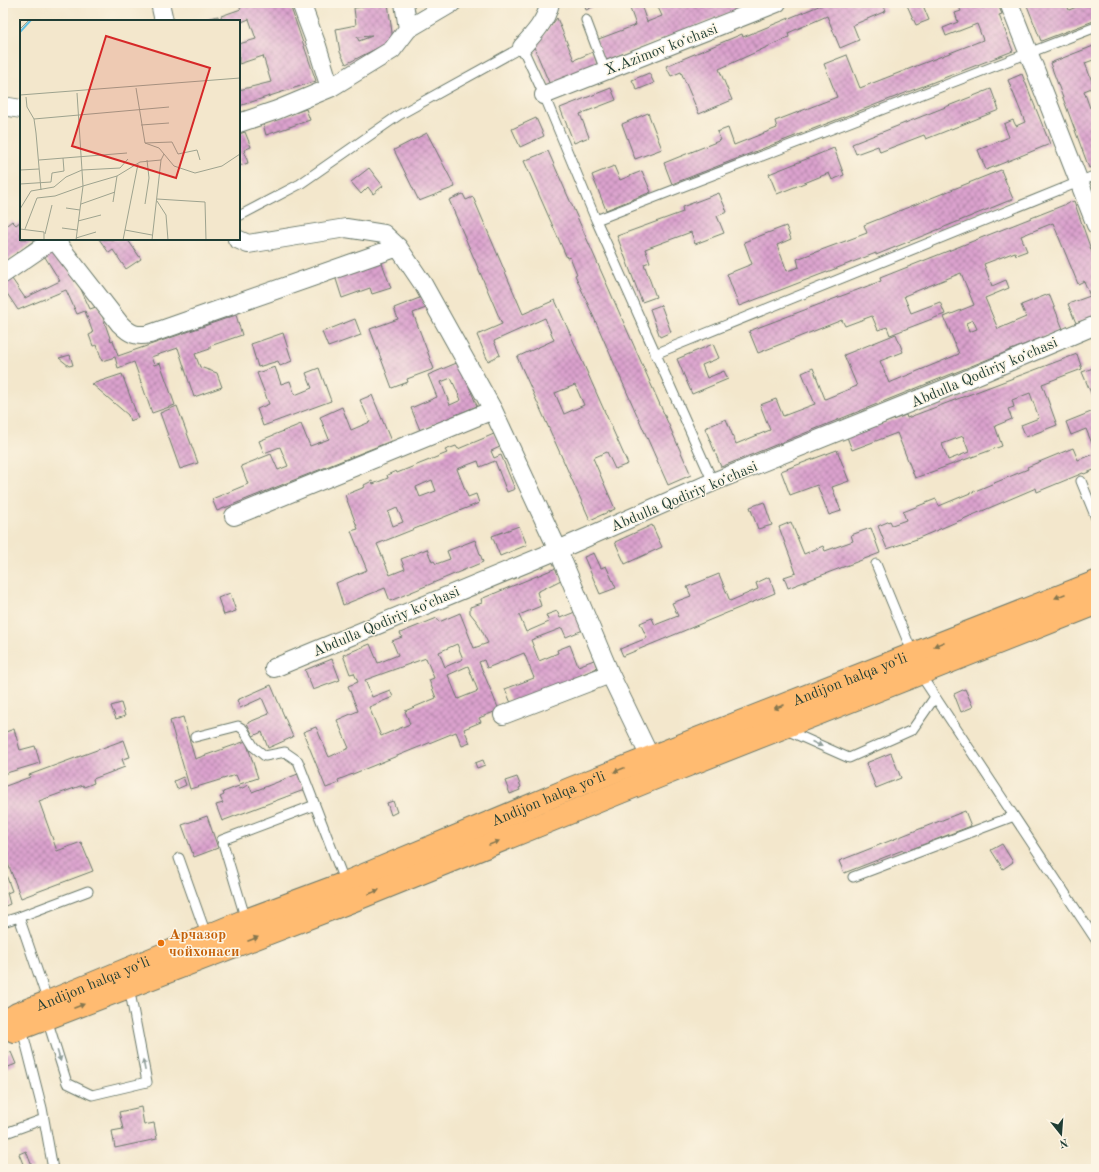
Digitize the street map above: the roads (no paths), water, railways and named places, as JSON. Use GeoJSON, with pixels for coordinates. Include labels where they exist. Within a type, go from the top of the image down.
{"type":"FeatureCollection","features":[{"type":"Feature","properties":{"kind":"highway","name":"Andijon halqa yo‘li"},"geometry":{"type":"LineString","coordinates":[[48,1010],[129,987],[352,901],[781,728],[916,664],[1096,582]]}},
{"type":"Feature","properties":{"kind":"highway","name":"Andijon halqa yo‘li"},"geometry":{"type":"LineString","coordinates":[[9,1029],[207,936],[345,883],[650,757],[916,664],[1096,604]]}},
{"type":"Feature","properties":{"kind":"street"},"geometry":{"type":"LineString","coordinates":[[160,3],[164,20]]}},
{"type":"Feature","properties":{"kind":"street"},"geometry":{"type":"LineString","coordinates":[[301,3],[317,46],[330,88]]}},
{"type":"Feature","properties":{"kind":"street"},"geometry":{"type":"LineString","coordinates":[[404,3],[408,29]]}},
{"type":"Feature","properties":{"kind":"street"},"geometry":{"type":"LineString","coordinates":[[240,123],[277,110],[330,88],[392,50],[408,29],[452,3]]}},
{"type":"Feature","properties":{"kind":"street"},"geometry":{"type":"LineString","coordinates":[[522,47],[537,31],[548,13],[550,3]]}},
{"type":"Feature","properties":{"kind":"street","name":"X.Azimov koʻchasi"},"geometry":{"type":"LineString","coordinates":[[544,95],[777,3]]}},
{"type":"Feature","properties":{"kind":"street"},"geometry":{"type":"LineString","coordinates":[[1009,3],[1096,225]]}},
{"type":"Feature","properties":{"kind":"street"},"geometry":{"type":"LineString","coordinates":[[3,106],[20,109]]}},
{"type":"Feature","properties":{"kind":"street"},"geometry":{"type":"LineString","coordinates":[[239,240],[248,244],[346,228],[384,234],[398,247],[424,284],[493,410],[558,550],[610,674],[650,757]]}},
{"type":"Feature","properties":{"kind":"street"},"geometry":{"type":"LineString","coordinates":[[3,274],[53,240]]}},
{"type":"Feature","properties":{"kind":"street"},"geometry":{"type":"LineString","coordinates":[[55,240],[120,324],[128,333],[138,336],[157,331],[398,247]]}},
{"type":"Feature","properties":{"kind":"street","name":"Abdulla Qodiriy koʻchasi"},"geometry":{"type":"LineString","coordinates":[[274,668],[558,550],[713,482],[949,387],[1096,325]]}},
{"type":"Feature","properties":{"kind":"street"},"geometry":{"type":"LineString","coordinates":[[234,516],[493,410]]}},
{"type":"Feature","properties":{"kind":"street"},"geometry":{"type":"LineString","coordinates":[[503,715],[610,674]]}},
{"type":"Feature","properties":{"kind":"lane"},"geometry":{"type":"LineString","coordinates":[[586,20],[606,70]]}},
{"type":"Feature","properties":{"kind":"lane"},"geometry":{"type":"LineString","coordinates":[[596,220],[1096,27]]}},
{"type":"Feature","properties":{"kind":"lane"},"geometry":{"type":"LineString","coordinates":[[240,215],[300,184],[400,115],[522,47],[544,95],[596,220],[713,482]]}},
{"type":"Feature","properties":{"kind":"lane"},"geometry":{"type":"LineString","coordinates":[[655,354],[1096,175]]}},
{"type":"Feature","properties":{"kind":"lane"},"geometry":{"type":"LineString","coordinates":[[1081,481],[1096,518]]}},
{"type":"Feature","properties":{"kind":"lane"},"geometry":{"type":"LineString","coordinates":[[876,564],[916,664],[935,697],[1096,940]]}},
{"type":"Feature","properties":{"kind":"lane"},"geometry":{"type":"LineString","coordinates":[[781,728],[849,758],[912,730],[935,697]]}},
{"type":"Feature","properties":{"kind":"lane"},"geometry":{"type":"LineString","coordinates":[[195,737],[238,726],[243,729],[254,747],[265,756],[285,752],[298,761],[345,883]]}},
{"type":"Feature","properties":{"kind":"lane"},"geometry":{"type":"LineString","coordinates":[[246,920],[222,840],[315,805]]}},
{"type":"Feature","properties":{"kind":"lane"},"geometry":{"type":"LineString","coordinates":[[853,877],[1014,816]]}},
{"type":"Feature","properties":{"kind":"lane"},"geometry":{"type":"LineString","coordinates":[[179,858],[207,936]]}},
{"type":"Feature","properties":{"kind":"lane"},"geometry":{"type":"LineString","coordinates":[[3,922],[88,891]]}},
{"type":"Feature","properties":{"kind":"lane"},"geometry":{"type":"LineString","coordinates":[[19,917],[48,1010],[67,1082],[92,1095],[147,1082],[129,987]]}},
{"type":"Feature","properties":{"kind":"lane"},"geometry":{"type":"LineString","coordinates":[[9,1029],[44,1119],[53,1169]]}},
{"type":"Feature","properties":{"kind":"lane"},"geometry":{"type":"LineString","coordinates":[[3,1134],[44,1119]]}},
{"type":"Feature","properties":{"kind":"place","name":"Арчазор чойхонаси"},"geometry":{"type":"Point","coordinates":[161,943]}}]}
